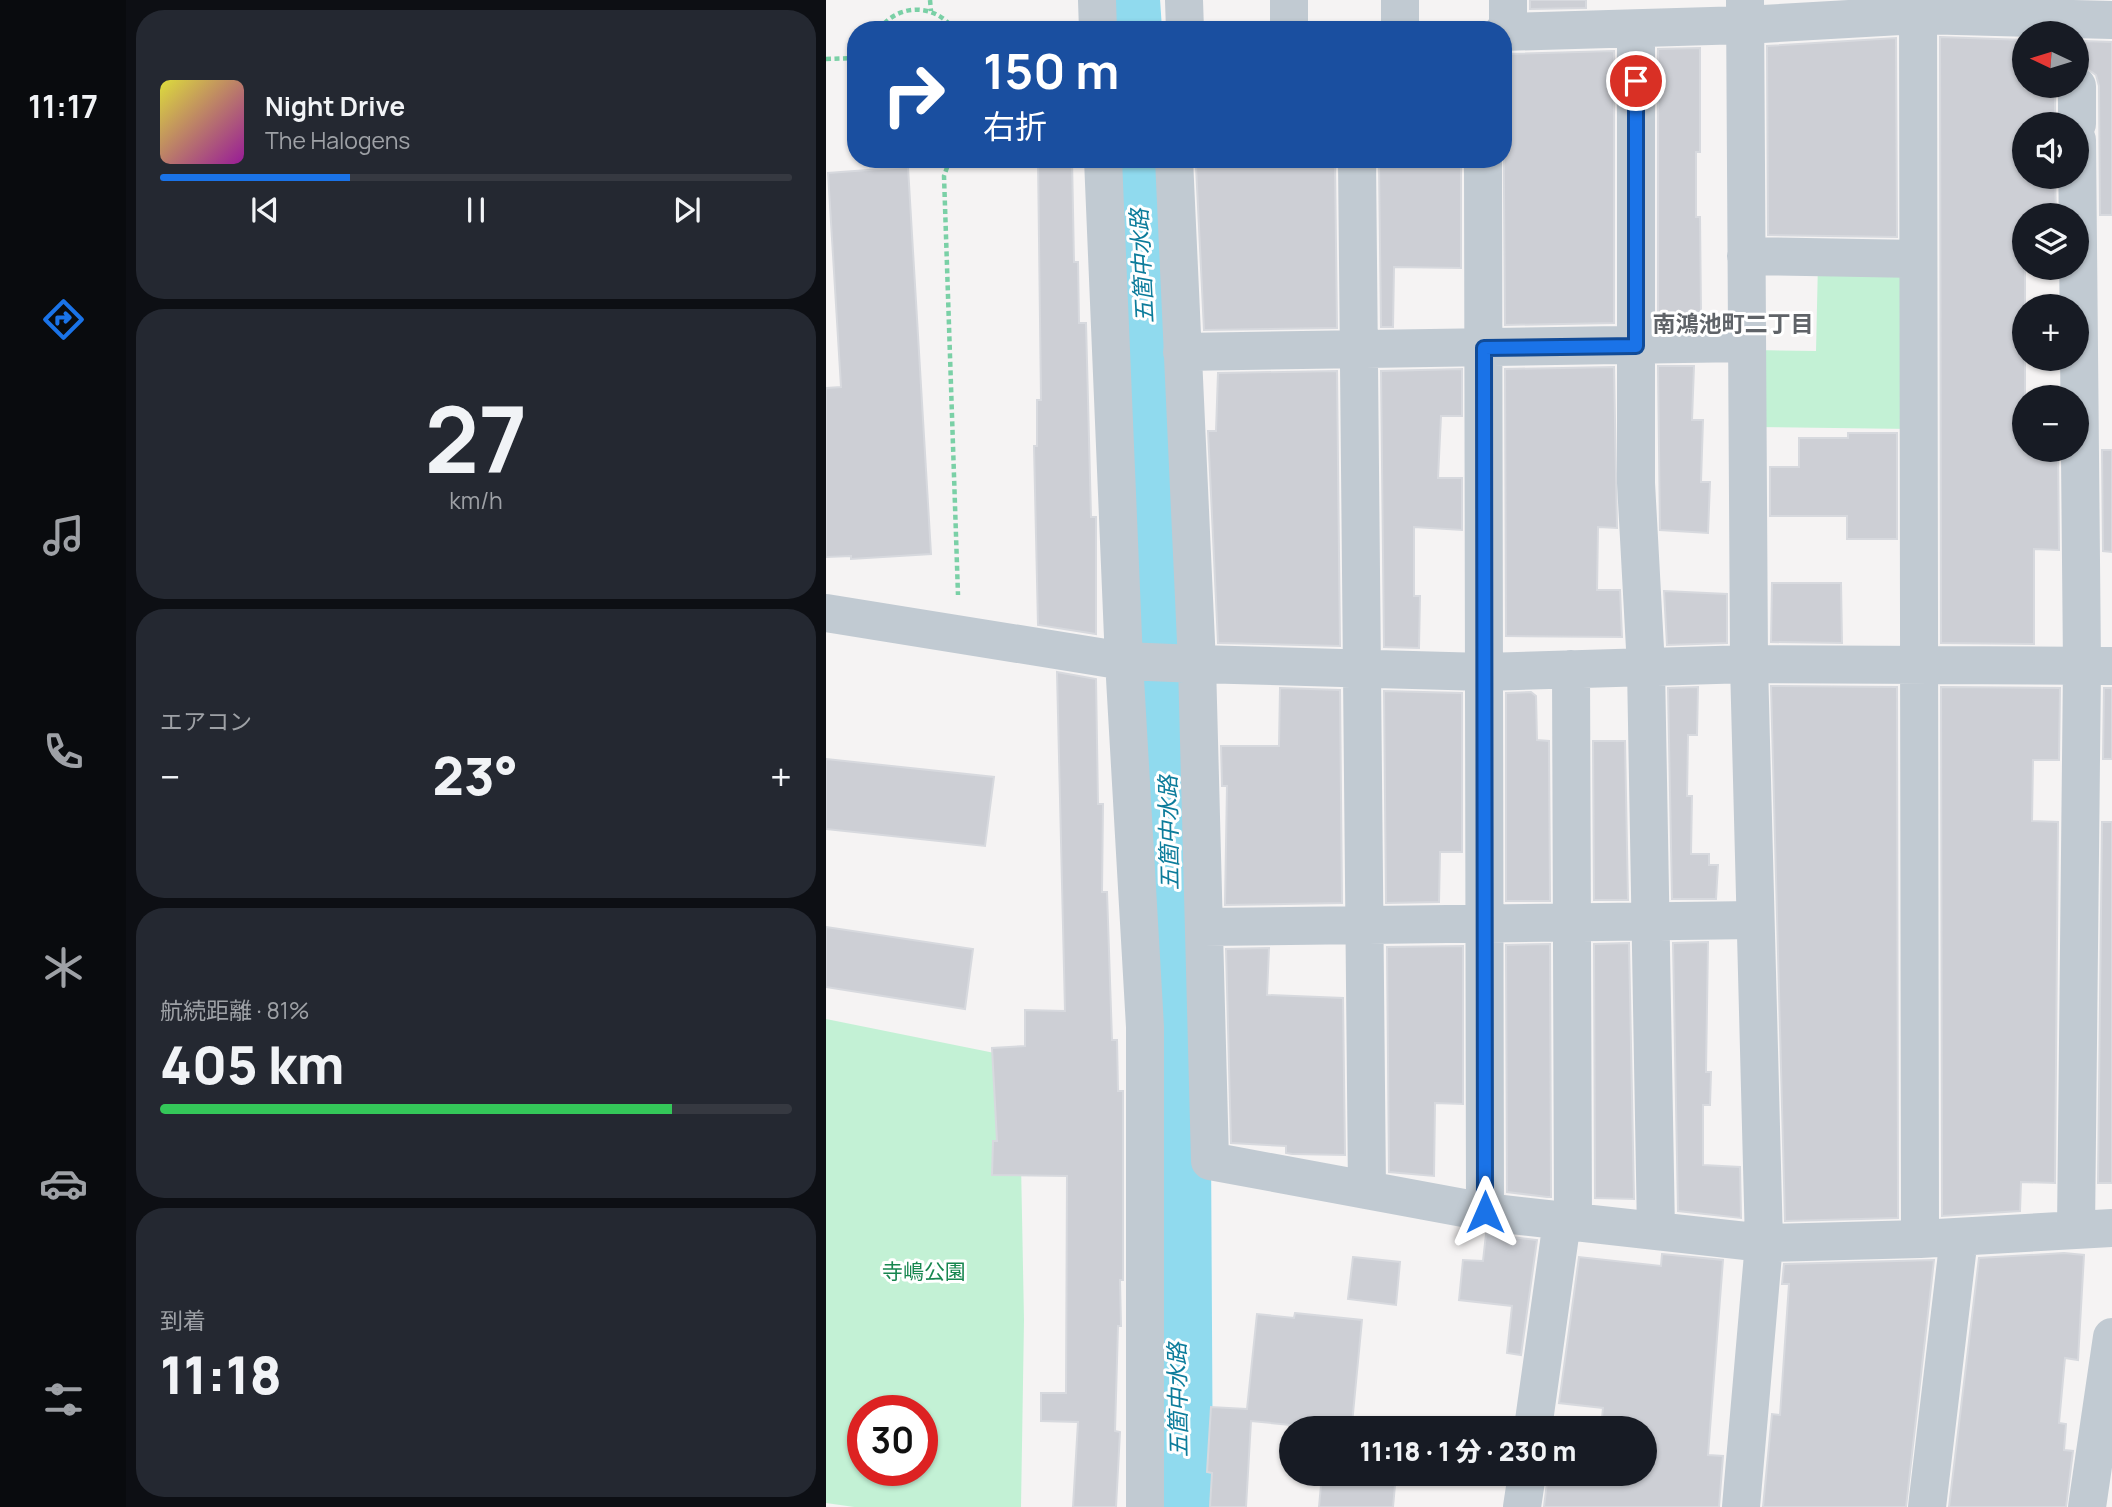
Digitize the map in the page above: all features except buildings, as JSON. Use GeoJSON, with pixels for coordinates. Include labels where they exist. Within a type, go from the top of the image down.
{"type":"FeatureCollection","features":[{"type":"Feature","properties":{"kind":"street"},"geometry":{"type":"LineString","coordinates":[[1097,0],[1098,21]]}},
{"type":"Feature","properties":{"kind":"street"},"geometry":{"type":"LineString","coordinates":[[1184,0],[1185,21]]}},
{"type":"Feature","properties":{"kind":"street"},"geometry":{"type":"LineString","coordinates":[[1289,0],[1289,21]]}},
{"type":"Feature","properties":{"kind":"street"},"geometry":{"type":"LineString","coordinates":[[1400,0],[1400,21]]}},
{"type":"Feature","properties":{"kind":"street"},"geometry":{"type":"LineString","coordinates":[[1918,8],[1920,1239]]}},
{"type":"Feature","properties":{"kind":"street"},"geometry":{"type":"LineString","coordinates":[[1512,22],[1918,8],[2085,18]]}},
{"type":"Feature","properties":{"kind":"street"},"geometry":{"type":"LineString","coordinates":[[1741,1507],[1763,1243],[1749,664],[1745,13]]}},
{"type":"Feature","properties":{"kind":"street"},"geometry":{"type":"LineString","coordinates":[[1621,19],[1636,346],[1636,483],[1646,667],[1656,1231]]}},
{"type":"Feature","properties":{"kind":"street"},"geometry":{"type":"LineString","coordinates":[[1104,168],[1131,661],[1145,1027],[1145,1507]]}},
{"type":"Feature","properties":{"kind":"street"},"geometry":{"type":"LineString","coordinates":[[1174,168],[1197,664],[1210,1161],[1485,1212],[1763,1243],[1920,1239],[2094,1229],[2097,666],[2079,189]]}},
{"type":"Feature","properties":{"kind":"street"},"geometry":{"type":"LineString","coordinates":[[1357,168],[1367,1190]]}},
{"type":"Feature","properties":{"kind":"street"},"geometry":{"type":"LineString","coordinates":[[1483,168],[1485,1212]]}},
{"type":"Feature","properties":{"kind":"street"},"geometry":{"type":"LineString","coordinates":[[1746,256],[1918,259]]}},
{"type":"Feature","properties":{"kind":"street"},"geometry":{"type":"LineString","coordinates":[[1182,352],[1359,347],[1484,348],[1747,343]]}},
{"type":"Feature","properties":{"kind":"street"},"geometry":{"type":"LineString","coordinates":[[826,613],[1131,661],[1197,664],[1484,672],[1749,664],[2097,666]]}},
{"type":"Feature","properties":{"kind":"street"},"geometry":{"type":"LineString","coordinates":[[1535,1416],[1567,1221],[1572,922],[1571,669]]}},
{"type":"Feature","properties":{"kind":"street"},"geometry":{"type":"LineString","coordinates":[[1204,927],[1755,920]]}},
{"type":"Feature","properties":{"kind":"street"},"geometry":{"type":"LineString","coordinates":[[1927,1507],[1959,1237]]}},
{"type":"Feature","properties":{"kind":"street"},"geometry":{"type":"LineString","coordinates":[[2087,1507],[2112,1338]]}},
{"type":"Feature","properties":{"kind":"street"},"geometry":{"type":"LineString","coordinates":[[1522,1507],[1525,1486]]}},
{"type":"Feature","properties":{"kind":"path"},"geometry":{"type":"LineString","coordinates":[[930,0],[931,11]]}},
{"type":"Feature","properties":{"kind":"path"},"geometry":{"type":"LineString","coordinates":[[888,21],[898,12],[920,9],[931,11],[946,21]]}},
{"type":"Feature","properties":{"kind":"path"},"geometry":{"type":"LineString","coordinates":[[826,59],[847,58]]}},
{"type":"Feature","properties":{"kind":"path"},"geometry":{"type":"LineString","coordinates":[[947,168],[944,176],[959,634]]}},
{"type":"Feature","properties":{"kind":"green space"},"geometry":{"type":"Polygon","coordinates":[[[1818,262],[1913,263],[1911,429],[1754,427],[1755,350],[1816,351],[1818,262]]]}},
{"type":"Feature","properties":{"kind":"green space","name":"寺嶋公園"},"geometry":{"type":"Polygon","coordinates":[[[826,1019],[1019,1058],[1024,1320],[1021,1507],[854,1507],[826,1503],[826,1019]]]}},
{"type":"Feature","properties":{"kind":"waterway","name":"五箇中水路"},"geometry":{"type":"LineString","coordinates":[[1126,0],[1127,21]]}},
{"type":"Feature","properties":{"kind":"waterway","name":"五箇中水路"},"geometry":{"type":"LineString","coordinates":[[1136,168],[1168,760],[1177,1145],[1179,1507]]}},
{"type":"Feature","properties":{"kind":"district","name":"南鴻池町二丁目"},"geometry":{"type":"Point","coordinates":[1733,324]}},
{"type":"Feature","properties":{"kind":"route"},"geometry":{"type":"LineString","coordinates":[[1485,1212],[1484,348],[1636,346],[1636,81]]}}]}
